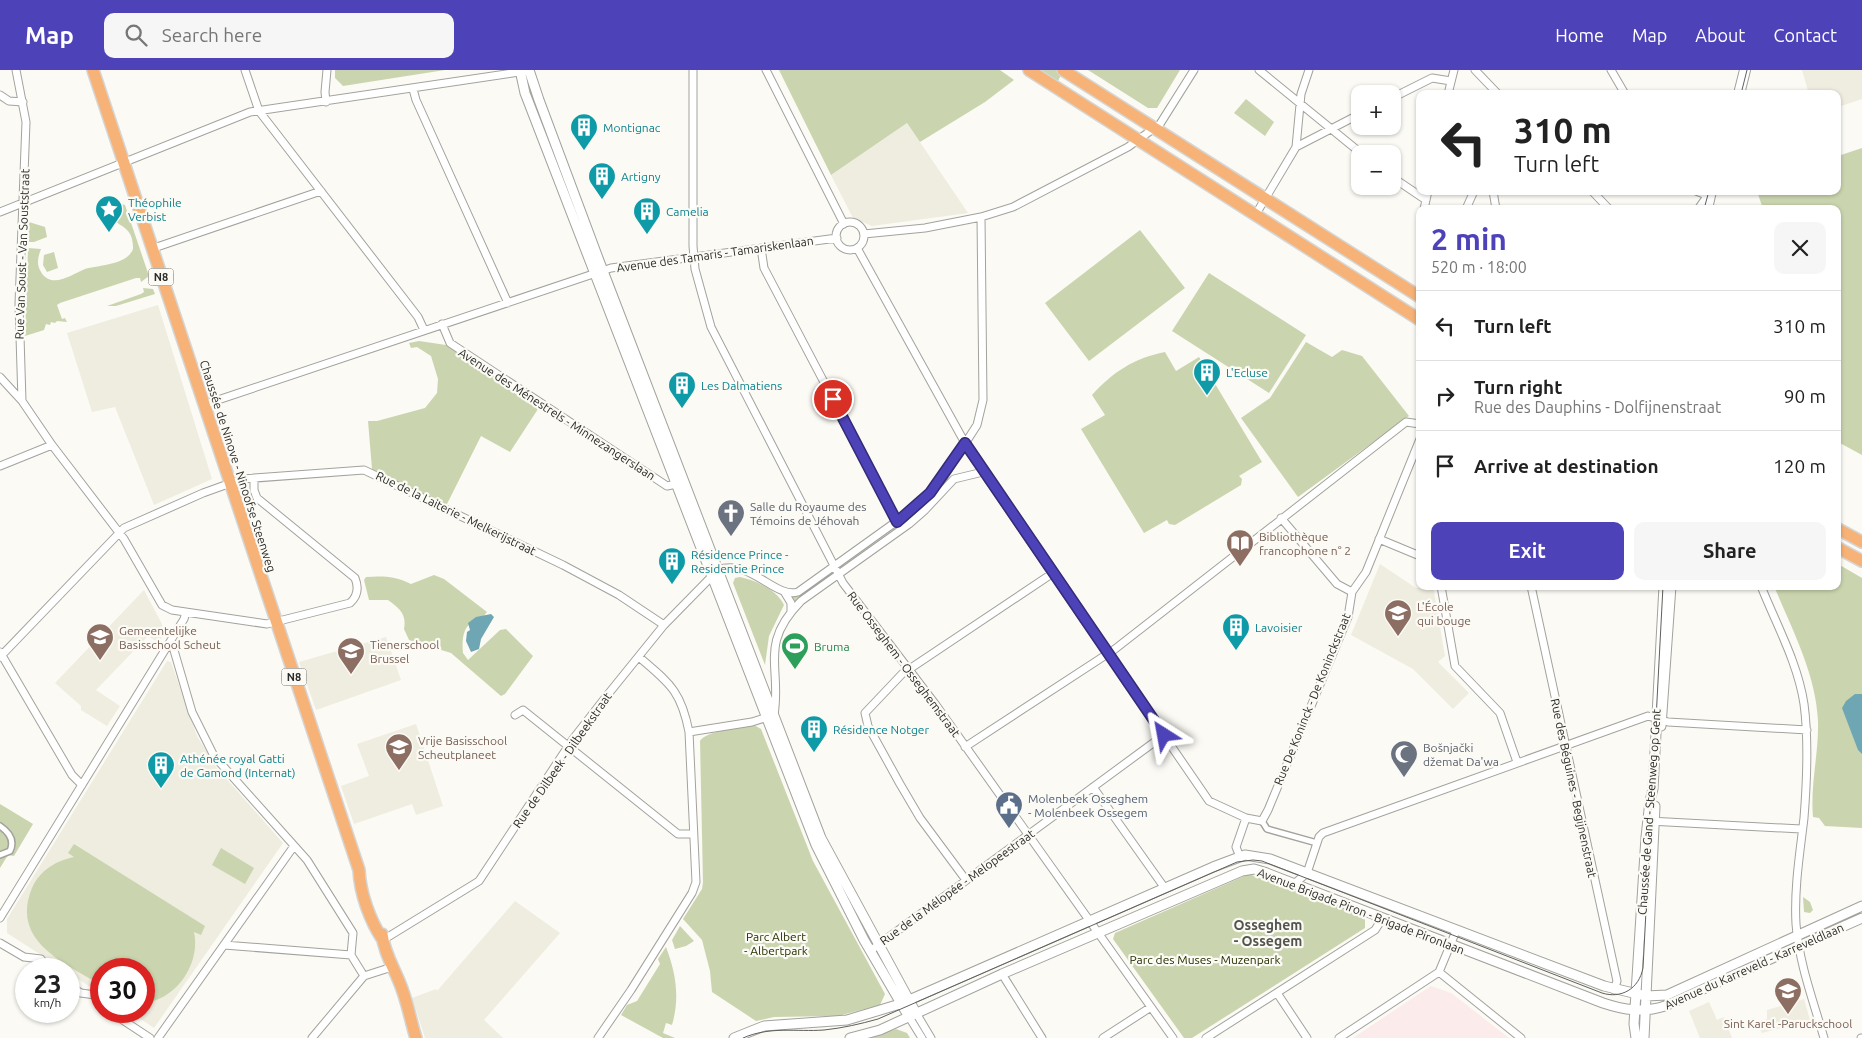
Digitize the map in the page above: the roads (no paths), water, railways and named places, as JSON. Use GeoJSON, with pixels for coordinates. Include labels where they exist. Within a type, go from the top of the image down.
{"type":"FeatureCollection","features":[{"type":"Feature","properties":{"kind":"main road","name":"Chaussée de Ninove - Ninoofse Steenweg"},"geometry":{"type":"LineString","coordinates":[[92,70],[359,870],[365,879],[382,929],[383,940],[401,986],[416,1038]]}},
{"type":"Feature","properties":{"kind":"main road"},"geometry":{"type":"LineString","coordinates":[[1029,70],[1416,317]]}},
{"type":"Feature","properties":{"kind":"main road"},"geometry":{"type":"LineString","coordinates":[[1063,70],[1416,294]]}},
{"type":"Feature","properties":{"kind":"main road"},"geometry":{"type":"LineString","coordinates":[[1740,90],[1745,70]]}},
{"type":"Feature","properties":{"kind":"main road"},"geometry":{"type":"LineString","coordinates":[[1841,531],[1862,542]]}},
{"type":"Feature","properties":{"kind":"main road"},"geometry":{"type":"LineString","coordinates":[[1841,550],[1862,561]]}},
{"type":"Feature","properties":{"kind":"street","name":"Rue Van Soust - Van Souststraat"},"geometry":{"type":"LineString","coordinates":[[16,70],[26,122],[19,304],[22,401]]}},
{"type":"Feature","properties":{"kind":"street"},"geometry":{"type":"LineString","coordinates":[[245,70],[259,110],[418,317],[424,330]]}},
{"type":"Feature","properties":{"kind":"street"},"geometry":{"type":"LineString","coordinates":[[326,102],[327,70]]}},
{"type":"Feature","properties":{"kind":"street","name":"Rue Osseghem - Osseghemstraat"},"geometry":{"type":"LineString","coordinates":[[693,70],[694,257],[704,306],[711,327],[839,576],[909,669],[1173,1038]]}},
{"type":"Feature","properties":{"kind":"street"},"geometry":{"type":"LineString","coordinates":[[766,70],[844,224]]}},
{"type":"Feature","properties":{"kind":"street"},"geometry":{"type":"LineString","coordinates":[[1259,70],[1300,106],[1351,145]]}},
{"type":"Feature","properties":{"kind":"street"},"geometry":{"type":"LineString","coordinates":[[1256,214],[1296,147],[1301,94],[1309,70]]}},
{"type":"Feature","properties":{"kind":"street"},"geometry":{"type":"LineString","coordinates":[[1449,90],[1454,70]]}},
{"type":"Feature","properties":{"kind":"street"},"geometry":{"type":"LineString","coordinates":[[1474,70],[1494,90]]}},
{"type":"Feature","properties":{"kind":"street"},"geometry":{"type":"LineString","coordinates":[[1611,70],[1623,90]]}},
{"type":"Feature","properties":{"kind":"street"},"geometry":{"type":"LineString","coordinates":[[0,212],[259,110],[326,102],[526,71],[526,93],[599,272],[803,802],[874,948],[912,1015],[922,1038]]}},
{"type":"Feature","properties":{"kind":"street"},"geometry":{"type":"LineString","coordinates":[[864,234],[908,228],[925,228],[981,217],[1012,207],[1128,147],[1154,129],[1160,124],[1193,71]]}},
{"type":"Feature","properties":{"kind":"street"},"geometry":{"type":"LineString","coordinates":[[1401,94],[1432,78],[1451,81]]}},
{"type":"Feature","properties":{"kind":"street"},"geometry":{"type":"LineString","coordinates":[[413,89],[416,100],[508,302]]}},
{"type":"Feature","properties":{"kind":"street"},"geometry":{"type":"LineString","coordinates":[[0,95],[9,101],[23,102]]}},
{"type":"Feature","properties":{"kind":"street"},"geometry":{"type":"LineString","coordinates":[[1296,147],[1351,118]]}},
{"type":"Feature","properties":{"kind":"street"},"geometry":{"type":"LineString","coordinates":[[1401,183],[1416,193]]}},
{"type":"Feature","properties":{"kind":"street"},"geometry":{"type":"LineString","coordinates":[[151,249],[321,191]]}},
{"type":"Feature","properties":{"kind":"street"},"geometry":{"type":"LineString","coordinates":[[1419,195],[1426,200]]}},
{"type":"Feature","properties":{"kind":"street"},"geometry":{"type":"LineString","coordinates":[[1425,205],[1427,195]]}},
{"type":"Feature","properties":{"kind":"street"},"geometry":{"type":"LineString","coordinates":[[1596,195],[1605,205]]}},
{"type":"Feature","properties":{"kind":"street"},"geometry":{"type":"LineString","coordinates":[[785,593],[798,592],[897,522],[930,493],[965,443],[980,416],[984,390],[981,217]]}},
{"type":"Feature","properties":{"kind":"street"},"geometry":{"type":"LineString","coordinates":[[854,222],[859,225],[864,234],[863,242],[857,248],[852,249],[842,247],[837,238],[838,230],[844,224],[854,222]]}},
{"type":"Feature","properties":{"kind":"street","name":"Avenue des Tamaris - Tamariskenlaan"},"geometry":{"type":"LineString","coordinates":[[202,404],[599,272],[837,238]]}},
{"type":"Feature","properties":{"kind":"street"},"geometry":{"type":"LineString","coordinates":[[761,248],[764,268],[902,529]]}},
{"type":"Feature","properties":{"kind":"street"},"geometry":{"type":"LineString","coordinates":[[857,248],[982,472],[1214,805],[1246,818],[1262,821],[1267,829],[1317,843]]}},
{"type":"Feature","properties":{"kind":"street","name":"Avenue des Ménestrels - Minnezangerslaan"},"geometry":{"type":"LineString","coordinates":[[442,324],[450,343],[668,486],[680,484]]}},
{"type":"Feature","properties":{"kind":"street"},"geometry":{"type":"LineString","coordinates":[[0,378],[22,401],[52,445],[118,532],[162,604],[172,610],[276,624],[350,604],[356,598],[357,584],[355,578],[257,498],[254,490],[254,478]]}},
{"type":"Feature","properties":{"kind":"street"},"geometry":{"type":"LineString","coordinates":[[965,747],[1108,654],[1406,422],[1416,423]]}},
{"type":"Feature","properties":{"kind":"street"},"geometry":{"type":"LineString","coordinates":[[0,466],[52,445]]}},
{"type":"Feature","properties":{"kind":"street","name":"Rue De Koninck - De Koninckstraat"},"geometry":{"type":"LineString","coordinates":[[1262,821],[1348,617],[1352,592],[1366,572],[1416,449]]}},
{"type":"Feature","properties":{"kind":"street","name":"Rue de la Laiterie - Melkerijstraat"},"geometry":{"type":"LineString","coordinates":[[118,532],[229,484],[254,478],[364,470],[563,565],[618,595],[664,625]]}},
{"type":"Feature","properties":{"kind":"street"},"geometry":{"type":"LineString","coordinates":[[770,717],[776,702],[773,668],[775,645],[782,626],[791,611],[902,529],[925,510],[954,479],[982,472]]}},
{"type":"Feature","properties":{"kind":"street"},"geometry":{"type":"LineString","coordinates":[[1281,518],[1337,584],[1352,592]]}},
{"type":"Feature","properties":{"kind":"street"},"geometry":{"type":"LineString","coordinates":[[82,785],[72,775],[1,655],[118,532]]}},
{"type":"Feature","properties":{"kind":"street"},"geometry":{"type":"LineString","coordinates":[[1379,539],[1416,554]]}},
{"type":"Feature","properties":{"kind":"street"},"geometry":{"type":"LineString","coordinates":[[715,574],[727,567],[750,573],[785,593],[791,604],[791,611]]}},
{"type":"Feature","properties":{"kind":"street"},"geometry":{"type":"LineString","coordinates":[[966,880],[920,818],[865,720],[868,708],[909,669],[1052,572]]}},
{"type":"Feature","properties":{"kind":"street","name":"Rue de Dilbeek - Dilbeekstraat"},"geometry":{"type":"LineString","coordinates":[[383,940],[479,881],[568,747],[664,625],[715,574]]}},
{"type":"Feature","properties":{"kind":"street"},"geometry":{"type":"LineString","coordinates":[[1442,590],[1455,666],[1500,713],[1517,762]]}},
{"type":"Feature","properties":{"kind":"street","name":"Rue des Béguines - Begijnenstraat"},"geometry":{"type":"LineString","coordinates":[[1532,590],[1616,981],[1614,990]]}},
{"type":"Feature","properties":{"kind":"street","name":"Chaussée de Gand - Steenweg op Gent"},"geometry":{"type":"LineString","coordinates":[[1659,719],[1664,590]]}},
{"type":"Feature","properties":{"kind":"street","name":"Chaussée de Gand - Steenweg op Gent"},"geometry":{"type":"LineString","coordinates":[[1643,1038],[1645,1010],[1642,995],[1651,821],[1671,590]]}},
{"type":"Feature","properties":{"kind":"street"},"geometry":{"type":"LineString","coordinates":[[1763,590],[1800,684],[1807,730],[1807,761],[1797,902],[1798,935],[1799,946],[1824,1038]]}},
{"type":"Feature","properties":{"kind":"street"},"geometry":{"type":"LineString","coordinates":[[0,918],[184,619],[186,612]]}},
{"type":"Feature","properties":{"kind":"street"},"geometry":{"type":"LineString","coordinates":[[171,640],[192,712],[214,756],[307,860],[353,932],[351,954],[364,976]]}},
{"type":"Feature","properties":{"kind":"street"},"geometry":{"type":"LineString","coordinates":[[598,1038],[631,990],[692,893],[696,882],[688,732],[684,710],[670,685],[639,657]]}},
{"type":"Feature","properties":{"kind":"street"},"geometry":{"type":"LineString","coordinates":[[515,715],[523,710],[678,834],[692,834]]}},
{"type":"Feature","properties":{"kind":"street"},"geometry":{"type":"LineString","coordinates":[[1294,884],[1306,872],[1322,833],[1648,716],[1659,719],[1807,730]]}},
{"type":"Feature","properties":{"kind":"street"},"geometry":{"type":"LineString","coordinates":[[688,732],[770,717]]}},
{"type":"Feature","properties":{"kind":"street","name":"Rue de la Mélopée - Melopeestraat"},"geometry":{"type":"LineString","coordinates":[[874,948],[1164,735]]}},
{"type":"Feature","properties":{"kind":"street"},"geometry":{"type":"LineString","coordinates":[[1093,787],[1164,887]]}},
{"type":"Feature","properties":{"kind":"street"},"geometry":{"type":"LineString","coordinates":[[1246,818],[1236,847],[1254,869]]}},
{"type":"Feature","properties":{"kind":"street"},"geometry":{"type":"LineString","coordinates":[[1651,821],[1801,828]]}},
{"type":"Feature","properties":{"kind":"street"},"geometry":{"type":"LineString","coordinates":[[0,826],[8,832],[12,842],[10,851],[0,855]]}},
{"type":"Feature","properties":{"kind":"street"},"geometry":{"type":"LineString","coordinates":[[158,1038],[294,846]]}},
{"type":"Feature","properties":{"kind":"street"},"geometry":{"type":"LineString","coordinates":[[734,1038],[764,1026],[847,1020],[905,1002],[1164,887],[1243,856]]}},
{"type":"Feature","properties":{"kind":"street","name":"Avenue Brigade Piron - Brigade Pironlaan"},"geometry":{"type":"LineString","coordinates":[[1243,856],[1270,859],[1614,990],[1642,995]]}},
{"type":"Feature","properties":{"kind":"street","name":"Avenue Brigade Piron - Brigade Pironlaan"},"geometry":{"type":"LineString","coordinates":[[850,1038],[880,1030],[1002,974],[1242,871],[1254,869],[1622,1010],[1645,1010]]}},
{"type":"Feature","properties":{"kind":"street","name":"Avenue du Karreveld - Karreveldlaan"},"geometry":{"type":"LineString","coordinates":[[1642,995],[1667,994],[1862,906]]}},
{"type":"Feature","properties":{"kind":"street","name":"Avenue du Karreveld - Karreveldlaan"},"geometry":{"type":"LineString","coordinates":[[1645,1010],[1665,1006],[1862,918]]}},
{"type":"Feature","properties":{"kind":"street"},"geometry":{"type":"LineString","coordinates":[[1206,1038],[1375,930],[1382,919]]}},
{"type":"Feature","properties":{"kind":"street"},"geometry":{"type":"LineString","coordinates":[[1339,1038],[1439,972],[1456,931]]}},
{"type":"Feature","properties":{"kind":"street"},"geometry":{"type":"LineString","coordinates":[[0,943],[24,957],[29,958]]}},
{"type":"Feature","properties":{"kind":"street"},"geometry":{"type":"LineString","coordinates":[[224,945],[351,954]]}},
{"type":"Feature","properties":{"kind":"street"},"geometry":{"type":"LineString","coordinates":[[312,1038],[364,976],[392,967]]}},
{"type":"Feature","properties":{"kind":"street"},"geometry":{"type":"LineString","coordinates":[[1439,972],[1521,1038]]}},
{"type":"Feature","properties":{"kind":"street"},"geometry":{"type":"LineString","coordinates":[[1002,974],[1042,1038]]}},
{"type":"Feature","properties":{"kind":"street"},"geometry":{"type":"LineString","coordinates":[[1277,992],[1307,1038]]}},
{"type":"Feature","properties":{"kind":"street","name":"Chaussée de Gand - Steenweg op Gent"},"geometry":{"type":"LineString","coordinates":[[1642,995],[1635,1011],[1643,1038]]}},
{"type":"Feature","properties":{"kind":"street"},"geometry":{"type":"LineString","coordinates":[[1102,1038],[1151,1007]]}},
{"type":"Feature","properties":{"kind":"street"},"geometry":{"type":"LineString","coordinates":[[912,1015],[931,1038]]}},
{"type":"Feature","properties":{"kind":"street"},"geometry":{"type":"LineString","coordinates":[[127,1023],[150,1038]]}},
{"type":"Feature","properties":{"kind":"water"},"geometry":{"type":"Polygon","coordinates":[[[491,614],[494,617],[481,639],[479,649],[471,652],[466,641],[467,632],[470,630],[468,623],[476,617],[491,614]]]}},
{"type":"Feature","properties":{"kind":"water"},"geometry":{"type":"Polygon","coordinates":[[[1855,694],[1862,694],[1862,754],[1858,750],[1842,708],[1846,701],[1855,694]]]}},
{"type":"Feature","properties":{"kind":"tram line"},"geometry":{"type":"LineString","coordinates":[[1742,90],[1747,70]]}},
{"type":"Feature","properties":{"kind":"tram line"},"geometry":{"type":"LineString","coordinates":[[1705,205],[1708,195]]}},
{"type":"Feature","properties":{"kind":"tram line"},"geometry":{"type":"LineString","coordinates":[[743,1038],[763,1032],[831,1029],[878,1019],[1237,862],[1253,860],[1262,861],[1602,993],[1616,995],[1628,991],[1638,982],[1643,968],[1663,590]]}},
{"type":"Feature","properties":{"kind":"place","name":"Montignac"},"geometry":{"type":"Point","coordinates":[584,151]}},
{"type":"Feature","properties":{"kind":"place","name":"Artigny"},"geometry":{"type":"Point","coordinates":[602,200]}},
{"type":"Feature","properties":{"kind":"place","name":"Théophile Verbist"},"geometry":{"type":"Point","coordinates":[109,233]}},
{"type":"Feature","properties":{"kind":"place","name":"Camelia"},"geometry":{"type":"Point","coordinates":[647,235]}},
{"type":"Feature","properties":{"kind":"place","name":"L'Ecluse"},"geometry":{"type":"Point","coordinates":[1207,396]}},
{"type":"Feature","properties":{"kind":"place","name":"Les Dalmatiens"},"geometry":{"type":"Point","coordinates":[682,409]}},
{"type":"Feature","properties":{"kind":"place","name":"Salle du Royaume des Témoins de Jéhovah"},"geometry":{"type":"Point","coordinates":[731,537]}},
{"type":"Feature","properties":{"kind":"place","name":"Bibliothèque francophone n° 2"},"geometry":{"type":"Point","coordinates":[1240,567]}},
{"type":"Feature","properties":{"kind":"place","name":"Résidence Prince - Residentie Prince"},"geometry":{"type":"Point","coordinates":[672,585]}},
{"type":"Feature","properties":{"kind":"place","name":"L'École qui bouge"},"geometry":{"type":"Point","coordinates":[1398,637]}},
{"type":"Feature","properties":{"kind":"place","name":"Lavoisier"},"geometry":{"type":"Point","coordinates":[1236,651]}},
{"type":"Feature","properties":{"kind":"place","name":"Gemeentelijke Basisschool Scheut"},"geometry":{"type":"Point","coordinates":[100,661]}},
{"type":"Feature","properties":{"kind":"place","name":"Bruma"},"geometry":{"type":"Point","coordinates":[795,670]}},
{"type":"Feature","properties":{"kind":"place","name":"Tienerschool Brussel"},"geometry":{"type":"Point","coordinates":[351,675]}},
{"type":"Feature","properties":{"kind":"place","name":"Résidence Notger"},"geometry":{"type":"Point","coordinates":[814,753]}},
{"type":"Feature","properties":{"kind":"place","name":"Vrije Basisschool Scheutplaneet"},"geometry":{"type":"Point","coordinates":[399,771]}},
{"type":"Feature","properties":{"kind":"place","name":"Bošnjački džemat Da'wa"},"geometry":{"type":"Point","coordinates":[1404,778]}},
{"type":"Feature","properties":{"kind":"place","name":"Athénée royal Gatti de Gamond (Internat)"},"geometry":{"type":"Point","coordinates":[161,789]}},
{"type":"Feature","properties":{"kind":"place","name":"Molenbeek Osseghem - Molenbeek Ossegem"},"geometry":{"type":"Point","coordinates":[1009,829]}},
{"type":"Feature","properties":{"kind":"place","name":"Sint Karel -Paruckschool"},"geometry":{"type":"Point","coordinates":[1788,1015]}},
{"type":"Feature","properties":{"kind":"district","name":"Osseghem - Ossegem"},"geometry":{"type":"Point","coordinates":[1268,934]}},
{"type":"Feature","properties":{"kind":"park label","name":"Parc Albert - Albertpark"},"geometry":{"type":"Point","coordinates":[776,943]}},
{"type":"Feature","properties":{"kind":"park label","name":"Parc des Muses - Muzenpark"},"geometry":{"type":"Point","coordinates":[1205,959]}}]}
